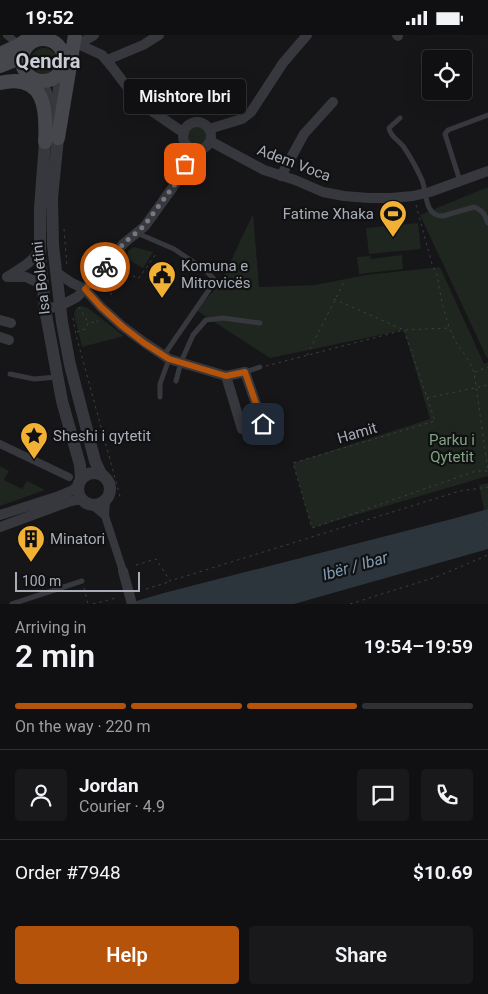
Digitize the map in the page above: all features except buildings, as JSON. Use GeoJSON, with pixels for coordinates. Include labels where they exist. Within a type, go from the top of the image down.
{"type":"FeatureCollection","features":[{"type":"Feature","properties":{"kind":"main road"},"geometry":{"type":"LineString","coordinates":[[0,66],[41,37],[54,43],[69,43]]}},
{"type":"Feature","properties":{"kind":"main road"},"geometry":{"type":"LineString","coordinates":[[0,74],[15,71],[35,79],[46,81],[53,79],[62,69],[69,43]]}},
{"type":"Feature","properties":{"kind":"main road"},"geometry":{"type":"LineString","coordinates":[[58,138],[69,43]]}},
{"type":"Feature","properties":{"kind":"main road"},"geometry":{"type":"LineString","coordinates":[[0,54],[21,51]]}},
{"type":"Feature","properties":{"kind":"main road"},"geometry":{"type":"LineString","coordinates":[[21,51],[25,71],[35,79]]}},
{"type":"Feature","properties":{"kind":"main road"},"geometry":{"type":"LineString","coordinates":[[0,83],[7,81],[23,82],[37,91],[45,109],[45,143]]}},
{"type":"Feature","properties":{"kind":"street"},"geometry":{"type":"LineString","coordinates":[[7,35],[21,51]]}},
{"type":"Feature","properties":{"kind":"street"},"geometry":{"type":"LineString","coordinates":[[69,43],[94,35]]}},
{"type":"Feature","properties":{"kind":"street"},"geometry":{"type":"LineString","coordinates":[[106,61],[137,48],[159,35]]}},
{"type":"Feature","properties":{"kind":"street"},"geometry":{"type":"LineString","coordinates":[[209,129],[242,119],[252,112],[282,63],[307,35]]}},
{"type":"Feature","properties":{"kind":"street"},"geometry":{"type":"LineString","coordinates":[[69,43],[102,55],[131,92],[146,107],[184,133]]}},
{"type":"Feature","properties":{"kind":"street","name":"Isa Boletini"},"geometry":{"type":"LineString","coordinates":[[59,74],[58,138],[52,198],[54,254],[56,272],[70,304],[70,365],[95,461],[101,474]]}},
{"type":"Feature","properties":{"kind":"street","name":"Isa Boletini"},"geometry":{"type":"LineString","coordinates":[[35,79],[46,92],[50,105],[40,208],[40,251],[45,309],[62,401],[80,465],[79,489]]}},
{"type":"Feature","properties":{"kind":"street"},"geometry":{"type":"LineString","coordinates":[[281,176],[304,134],[333,102]]}},
{"type":"Feature","properties":{"kind":"street"},"geometry":{"type":"LineString","coordinates":[[197,122],[209,129],[211,133],[210,141],[205,148],[196,150],[186,144],[184,133],[189,125],[197,122]]}},
{"type":"Feature","properties":{"kind":"street","name":"Adem Voca"},"geometry":{"type":"LineString","coordinates":[[210,141],[264,170],[324,192],[369,199],[391,199],[424,194],[488,171]]}},
{"type":"Feature","properties":{"kind":"street"},"geometry":{"type":"LineString","coordinates":[[45,309],[70,304],[96,278],[123,244],[144,226],[178,180],[192,149]]}},
{"type":"Feature","properties":{"kind":"street"},"geometry":{"type":"LineString","coordinates":[[3,278],[35,257],[40,251],[54,254]]}},
{"type":"Feature","properties":{"kind":"street"},"geometry":{"type":"LineString","coordinates":[[56,272],[85,289],[122,326],[167,358],[226,376],[245,372],[263,424],[261,427],[242,429],[226,376]]}},
{"type":"Feature","properties":{"kind":"street"},"geometry":{"type":"LineString","coordinates":[[3,278],[26,277],[43,285]]}},
{"type":"Feature","properties":{"kind":"street"},"geometry":{"type":"LineString","coordinates":[[0,320],[11,323]]}},
{"type":"Feature","properties":{"kind":"street"},"geometry":{"type":"LineString","coordinates":[[0,444],[79,489],[97,505],[106,500]]}},
{"type":"Feature","properties":{"kind":"street"},"geometry":{"type":"LineString","coordinates":[[0,527],[68,502],[90,473],[101,474],[110,486],[106,500],[105,516],[132,604]]}},
{"type":"Feature","properties":{"kind":"street"},"geometry":{"type":"LineString","coordinates":[[0,515],[79,489]]}},
{"type":"Feature","properties":{"kind":"street"},"geometry":{"type":"LineString","coordinates":[[79,489],[105,516]]}},
{"type":"Feature","properties":{"kind":"lane"},"geometry":{"type":"LineString","coordinates":[[460,181],[445,134],[448,130],[488,115]]}},
{"type":"Feature","properties":{"kind":"lane"},"geometry":{"type":"LineString","coordinates":[[400,118],[389,128],[390,133],[408,154],[422,182],[431,213],[443,217],[474,207],[485,214],[488,223]]}},
{"type":"Feature","properties":{"kind":"lane"},"geometry":{"type":"LineString","coordinates":[[137,233],[174,249],[204,269],[214,279],[213,284],[167,358],[160,384],[160,397]]}},
{"type":"Feature","properties":{"kind":"lane"},"geometry":{"type":"LineString","coordinates":[[176,381],[181,362],[193,335],[206,320],[224,318],[260,323]]}},
{"type":"Feature","properties":{"kind":"lane"},"geometry":{"type":"LineString","coordinates":[[245,372],[260,367]]}},
{"type":"Feature","properties":{"kind":"lane"},"geometry":{"type":"LineString","coordinates":[[10,375],[34,379],[57,377]]}},
{"type":"Feature","properties":{"kind":"lane"},"geometry":{"type":"LineString","coordinates":[[12,604],[82,581]]}},
{"type":"Feature","properties":{"kind":"path"},"geometry":{"type":"LineString","coordinates":[[413,196],[420,215],[432,264],[437,275],[442,303],[450,327],[455,341],[474,372],[488,470]]}},
{"type":"Feature","properties":{"kind":"path"},"geometry":{"type":"LineString","coordinates":[[64,230],[69,281]]}},
{"type":"Feature","properties":{"kind":"path"},"geometry":{"type":"LineString","coordinates":[[110,260],[138,279],[156,254]]}},
{"type":"Feature","properties":{"kind":"path"},"geometry":{"type":"LineString","coordinates":[[110,295],[111,289],[124,269]]}},
{"type":"Feature","properties":{"kind":"path"},"geometry":{"type":"LineString","coordinates":[[306,356],[344,282]]}},
{"type":"Feature","properties":{"kind":"path"},"geometry":{"type":"LineString","coordinates":[[334,299],[404,330]]}},
{"type":"Feature","properties":{"kind":"path"},"geometry":{"type":"LineString","coordinates":[[70,304],[89,323],[95,324],[100,318]]}},
{"type":"Feature","properties":{"kind":"path"},"geometry":{"type":"LineString","coordinates":[[70,304],[121,500]]}},
{"type":"Feature","properties":{"kind":"path"},"geometry":{"type":"LineString","coordinates":[[76,332],[86,329],[89,323]]}},
{"type":"Feature","properties":{"kind":"path"},"geometry":{"type":"LineString","coordinates":[[260,367],[404,330],[450,327]]}},
{"type":"Feature","properties":{"kind":"path","name":"Hamit"},"geometry":{"type":"LineString","coordinates":[[404,330],[435,421],[293,463],[312,527],[476,471],[488,470]]}},
{"type":"Feature","properties":{"kind":"path"},"geometry":{"type":"LineString","coordinates":[[474,372],[488,367]]}},
{"type":"Feature","properties":{"kind":"path"},"geometry":{"type":"LineString","coordinates":[[427,398],[488,385]]}},
{"type":"Feature","properties":{"kind":"path"},"geometry":{"type":"LineString","coordinates":[[146,589],[460,491],[488,487]]}},
{"type":"Feature","properties":{"kind":"path"},"geometry":{"type":"LineString","coordinates":[[488,523],[488,529]]}},
{"type":"Feature","properties":{"kind":"path"},"geometry":{"type":"LineString","coordinates":[[350,604],[436,577],[488,555]]}},
{"type":"Feature","properties":{"kind":"path"},"geometry":{"type":"LineString","coordinates":[[136,565],[156,559],[170,581]]}},
{"type":"Feature","properties":{"kind":"path"},"geometry":{"type":"LineString","coordinates":[[82,581],[88,604]]}},
{"type":"Feature","properties":{"kind":"path"},"geometry":{"type":"LineString","coordinates":[[93,604],[116,598]]}},
{"type":"Feature","properties":{"kind":"green space"},"geometry":{"type":"Polygon","coordinates":[[[44,48],[53,52],[57,61],[53,70],[44,74],[35,70],[31,61],[35,52],[44,48]]]}},
{"type":"Feature","properties":{"kind":"green space"},"geometry":{"type":"Polygon","coordinates":[[[197,126],[204,129],[207,136],[204,143],[197,146],[190,143],[187,136],[190,129],[197,126]]]}},
{"type":"Feature","properties":{"kind":"green space"},"geometry":{"type":"Polygon","coordinates":[[[488,187],[488,357],[487,358],[420,215],[488,187]]]}},
{"type":"Feature","properties":{"kind":"green space","name":"Parku i Qytetit"},"geometry":{"type":"Polygon","coordinates":[[[253,214],[259,287],[315,285],[366,275],[440,267],[484,364],[488,362],[488,476],[312,528],[293,463],[430,419],[404,330],[270,358],[196,310],[220,284],[253,214]]]}},
{"type":"Feature","properties":{"kind":"green space","name":"Fatime Xhaka"},"geometry":{"type":"Polygon","coordinates":[[[418,223],[421,249],[369,254],[366,228],[418,223]]]}},
{"type":"Feature","properties":{"kind":"green space"},"geometry":{"type":"Polygon","coordinates":[[[134,247],[153,252],[143,268],[125,258],[129,250],[134,247]]]}},
{"type":"Feature","properties":{"kind":"green space","name":"Fatime Xhaka"},"geometry":{"type":"Polygon","coordinates":[[[402,255],[403,269],[359,274],[357,257],[370,256],[371,259],[402,255]]]}},
{"type":"Feature","properties":{"kind":"green space"},"geometry":{"type":"Polygon","coordinates":[[[82,306],[88,308],[124,336],[82,347],[74,314],[76,308],[82,306]]]}},
{"type":"Feature","properties":{"kind":"green space"},"geometry":{"type":"Polygon","coordinates":[[[0,466],[9,471],[4,480],[22,489],[27,481],[45,490],[0,506],[0,466]]]}},
{"type":"Feature","properties":{"kind":"green space"},"geometry":{"type":"Polygon","coordinates":[[[488,483],[488,509],[484,510],[479,485],[488,483]]]}},
{"type":"Feature","properties":{"kind":"water","name":"Ibër / Ibar"},"geometry":{"type":"Polygon","coordinates":[[[488,509],[488,549],[294,604],[126,604],[164,593],[488,509]]]}},
{"type":"Feature","properties":{"kind":"way so far"},"geometry":{"type":"LineString","coordinates":[[105,267],[123,244],[144,226],[178,180],[185,164]]}},
{"type":"Feature","properties":{"kind":"place","name":"Mishtore Ibri"},"geometry":{"type":"Point","coordinates":[185,164]}},
{"type":"Feature","properties":{"kind":"place","name":"Fatime Xhaka"},"geometry":{"type":"Point","coordinates":[393,238]}},
{"type":"Feature","properties":{"kind":"place","name":"Komuna e Mitrovicës"},"geometry":{"type":"Point","coordinates":[162,299]}},
{"type":"Feature","properties":{"kind":"place","name":"Sheshi i qytetit"},"geometry":{"type":"Point","coordinates":[34,460]}},
{"type":"Feature","properties":{"kind":"place","name":"Minatori"},"geometry":{"type":"Point","coordinates":[31,563]}},
{"type":"Feature","properties":{"kind":"district","name":"Qendra"},"geometry":{"type":"Point","coordinates":[48,61]}},
{"type":"Feature","properties":{"kind":"route"},"geometry":{"type":"LineString","coordinates":[[105,267],[85,289],[101,307],[144,343],[169,359],[226,376],[245,372],[263,424]]}}]}
